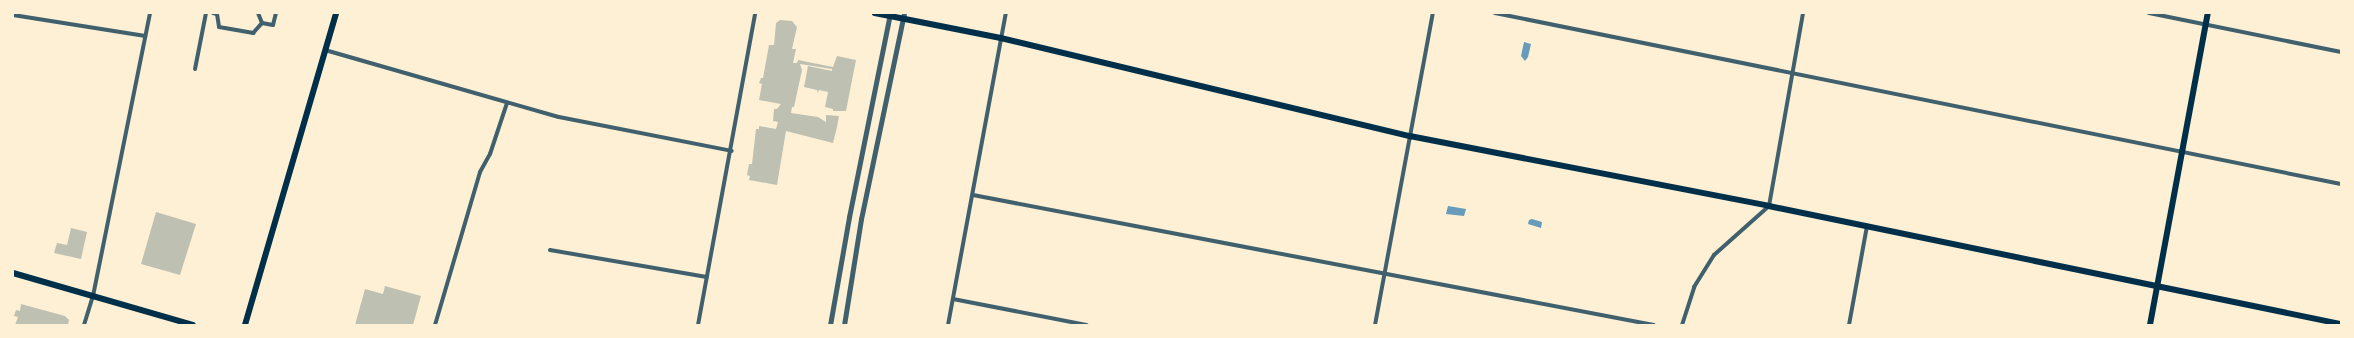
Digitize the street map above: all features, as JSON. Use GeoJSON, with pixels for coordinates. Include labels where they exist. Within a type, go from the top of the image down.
{"type":"FeatureCollection","features":[{"type":"Feature","properties":{"kind":"main road"},"geometry":{"type":"LineString","coordinates":[[246,325],[336,13]]}},
{"type":"Feature","properties":{"kind":"main road"},"geometry":{"type":"LineString","coordinates":[[874,13],[903,16],[1001,38],[1410,136],[1768,206],[2156,288],[2341,324]]}},
{"type":"Feature","properties":{"kind":"main road"},"geometry":{"type":"LineString","coordinates":[[2150,325],[2208,13]]}},
{"type":"Feature","properties":{"kind":"main road"},"geometry":{"type":"LineString","coordinates":[[13,273],[192,325]]}},
{"type":"Feature","properties":{"kind":"street"},"geometry":{"type":"LineString","coordinates":[[84,325],[92,296],[150,13]]}},
{"type":"Feature","properties":{"kind":"street"},"geometry":{"type":"LineString","coordinates":[[195,69],[206,13]]}},
{"type":"Feature","properties":{"kind":"street"},"geometry":{"type":"LineString","coordinates":[[216,13],[220,27],[252,34],[262,23]]}},
{"type":"Feature","properties":{"kind":"street"},"geometry":{"type":"LineString","coordinates":[[258,13],[262,23]]}},
{"type":"Feature","properties":{"kind":"street"},"geometry":{"type":"LineString","coordinates":[[262,23],[273,25],[276,13]]}},
{"type":"Feature","properties":{"kind":"street"},"geometry":{"type":"LineString","coordinates":[[698,325],[732,151],[755,13]]}},
{"type":"Feature","properties":{"kind":"street"},"geometry":{"type":"LineString","coordinates":[[948,325],[1006,13]]}},
{"type":"Feature","properties":{"kind":"street"},"geometry":{"type":"LineString","coordinates":[[1375,325],[1433,13]]}},
{"type":"Feature","properties":{"kind":"street"},"geometry":{"type":"LineString","coordinates":[[1495,13],[1792,75],[2182,151],[2341,184]]}},
{"type":"Feature","properties":{"kind":"street"},"geometry":{"type":"LineString","coordinates":[[1682,325],[1694,287],[1714,255],[1768,206],[1803,13]]}},
{"type":"Feature","properties":{"kind":"street"},"geometry":{"type":"LineString","coordinates":[[2149,13],[2341,52]]}},
{"type":"Feature","properties":{"kind":"street"},"geometry":{"type":"LineString","coordinates":[[830,325],[849,217],[890,14]]}},
{"type":"Feature","properties":{"kind":"street"},"geometry":{"type":"LineString","coordinates":[[13,15],[145,36]]}},
{"type":"Feature","properties":{"kind":"street"},"geometry":{"type":"LineString","coordinates":[[844,325],[861,219],[903,16]]}},
{"type":"Feature","properties":{"kind":"street"},"geometry":{"type":"LineString","coordinates":[[325,50],[559,117],[732,151]]}},
{"type":"Feature","properties":{"kind":"street"},"geometry":{"type":"LineString","coordinates":[[435,325],[480,172],[490,154],[506,103]]}},
{"type":"Feature","properties":{"kind":"street"},"geometry":{"type":"LineString","coordinates":[[973,195],[1385,272],[1654,325]]}},
{"type":"Feature","properties":{"kind":"street"},"geometry":{"type":"LineString","coordinates":[[1849,325],[1867,226]]}},
{"type":"Feature","properties":{"kind":"street"},"geometry":{"type":"LineString","coordinates":[[550,250],[706,278]]}},
{"type":"Feature","properties":{"kind":"street"},"geometry":{"type":"LineString","coordinates":[[953,299],[1087,325]]}},
{"type":"Feature","properties":{"kind":"water"},"geometry":{"type":"Polygon","coordinates":[[[1524,42],[1531,44],[1528,57],[1525,61],[1521,56],[1524,42]]]}},
{"type":"Feature","properties":{"kind":"water"},"geometry":{"type":"Polygon","coordinates":[[[1448,206],[1466,209],[1464,216],[1446,214],[1448,206]]]}},
{"type":"Feature","properties":{"kind":"water"},"geometry":{"type":"Polygon","coordinates":[[[1532,219],[1542,222],[1541,228],[1528,224],[1529,220],[1532,219]]]}},
{"type":"Feature","properties":{"kind":"building"},"geometry":{"type":"Polygon","coordinates":[[[780,20],[792,21],[797,27],[792,49],[796,49],[793,63],[797,63],[798,60],[833,67],[837,56],[856,60],[846,111],[833,111],[833,109],[825,107],[828,92],[819,90],[818,93],[817,90],[804,87],[808,66],[832,71],[832,69],[800,64],[802,70],[794,107],[792,107],[791,113],[818,117],[826,122],[826,115],[839,116],[837,127],[833,143],[786,131],[777,185],[749,180],[750,176],[747,175],[749,164],[752,164],[756,129],[759,129],[759,126],[776,129],[778,122],[773,121],[774,109],[777,109],[781,104],[759,100],[762,84],[759,83],[761,78],[763,78],[769,45],[774,45],[776,23],[780,20]]]}},
{"type":"Feature","properties":{"kind":"building"},"geometry":{"type":"Polygon","coordinates":[[[156,212],[196,224],[180,275],[141,264],[156,212]]]}},
{"type":"Feature","properties":{"kind":"building"},"geometry":{"type":"Polygon","coordinates":[[[71,228],[87,232],[81,259],[54,253],[57,243],[67,245],[71,228]]]}},
{"type":"Feature","properties":{"kind":"building"},"geometry":{"type":"Polygon","coordinates":[[[385,286],[421,296],[413,325],[355,325],[365,289],[383,294],[385,286]]]}},
{"type":"Feature","properties":{"kind":"building"},"geometry":{"type":"Polygon","coordinates":[[[21,304],[65,316],[69,320],[68,325],[15,325],[18,317],[14,316],[16,310],[20,311],[21,304]]]}}]}
